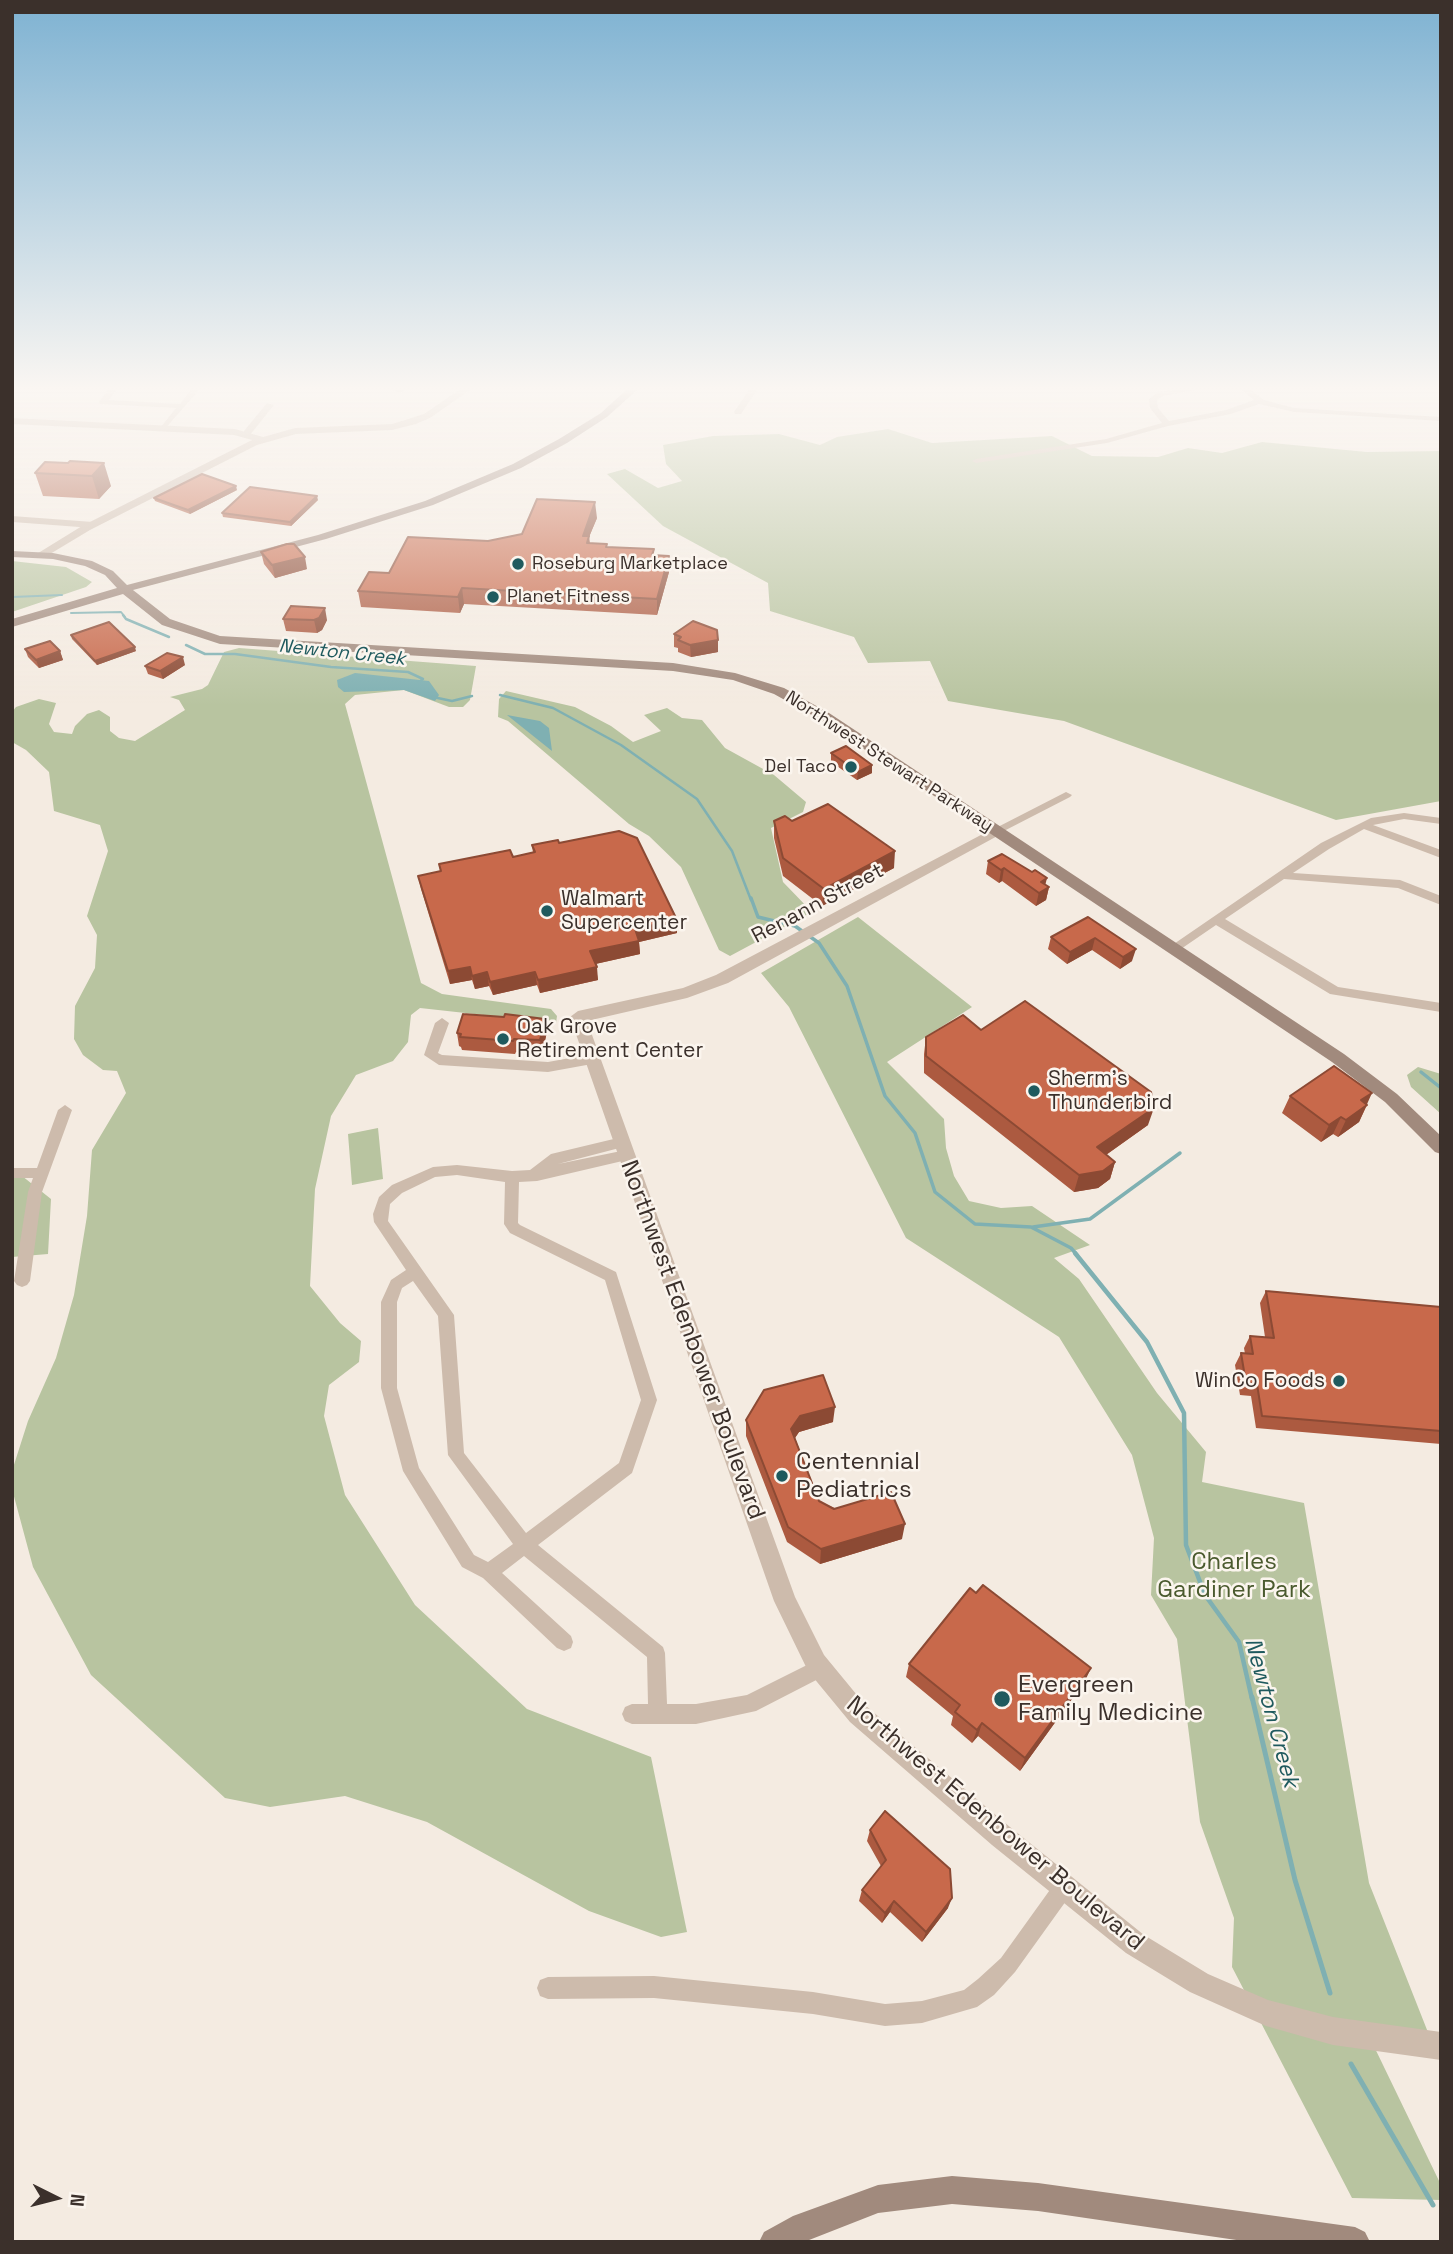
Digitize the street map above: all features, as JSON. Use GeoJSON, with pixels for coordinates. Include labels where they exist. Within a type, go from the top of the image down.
{"type":"FeatureCollection","features":[{"type":"Feature","properties":{"kind":"main road"},"geometry":{"type":"LineString","coordinates":[[12,623],[124,589],[321,537],[450,495]]}},
{"type":"Feature","properties":{"kind":"main road","name":"Northwest Stewart Parkway"},"geometry":{"type":"LineString","coordinates":[[12,554],[41,555],[88,563],[108,573],[166,622],[220,640],[673,667],[749,680],[779,691],[814,710],[1356,1071],[1391,1098],[1441,1146]]}},
{"type":"Feature","properties":{"kind":"main road"},"geometry":{"type":"LineString","coordinates":[[774,2242],[815,2221],[877,2199],[952,2190],[1038,2197],[1355,2242]]}},
{"type":"Feature","properties":{"kind":"street"},"geometry":{"type":"LineString","coordinates":[[41,555],[152,495]]}},
{"type":"Feature","properties":{"kind":"street"},"geometry":{"type":"LineString","coordinates":[[12,520],[93,525]]}},
{"type":"Feature","properties":{"kind":"street","name":"Renann Street"},"geometry":{"type":"LineString","coordinates":[[578,1017],[687,993],[722,979],[1066,795]]}},
{"type":"Feature","properties":{"kind":"street"},"geometry":{"type":"LineString","coordinates":[[1174,948],[1285,876],[1325,846],[1363,825],[1392,817],[1441,821]]}},
{"type":"Feature","properties":{"kind":"street"},"geometry":{"type":"LineString","coordinates":[[1363,825],[1441,854]]}},
{"type":"Feature","properties":{"kind":"street"},"geometry":{"type":"LineString","coordinates":[[1285,876],[1401,884],[1441,901]]}},
{"type":"Feature","properties":{"kind":"street"},"geometry":{"type":"LineString","coordinates":[[1217,920],[1335,991],[1441,1008]]}},
{"type":"Feature","properties":{"kind":"street","name":"Northwest Edenbower Boulevard"},"geometry":{"type":"LineString","coordinates":[[578,1017],[786,1605],[803,1642],[840,1695],[874,1729],[1135,1944],[1199,1983],[1266,2013],[1312,2026],[1441,2046]]}},
{"type":"Feature","properties":{"kind":"street"},"geometry":{"type":"LineString","coordinates":[[442,1023],[431,1055],[439,1060],[548,1067],[592,1059]]}},
{"type":"Feature","properties":{"kind":"street"},"geometry":{"type":"LineString","coordinates":[[22,1281],[35,1192],[65,1110]]}},
{"type":"Feature","properties":{"kind":"street"},"geometry":{"type":"LineString","coordinates":[[624,1149],[536,1175],[512,1177],[444,1170],[406,1184],[389,1195],[381,1205],[381,1222],[448,1322],[456,1455],[525,1546],[656,1653],[658,1714]]}},
{"type":"Feature","properties":{"kind":"street"},"geometry":{"type":"LineString","coordinates":[[12,1173],[40,1173]]}},
{"type":"Feature","properties":{"kind":"street"},"geometry":{"type":"LineString","coordinates":[[489,1572],[626,1468],[649,1400],[611,1276],[515,1229],[512,1224],[512,1177]]}},
{"type":"Feature","properties":{"kind":"street"},"geometry":{"type":"LineString","coordinates":[[416,1271],[396,1284],[389,1302],[389,1388],[411,1471],[468,1561],[489,1572],[564,1642]]}},
{"type":"Feature","properties":{"kind":"street"},"geometry":{"type":"LineString","coordinates":[[632,1714],[696,1714],[749,1704],[819,1668]]}},
{"type":"Feature","properties":{"kind":"street"},"geometry":{"type":"LineString","coordinates":[[548,1988],[654,1987],[800,2002],[885,2015],[922,2012],[969,1999],[986,1986],[1008,1965],[1064,1887]]}},
{"type":"Feature","properties":{"kind":"green space"},"geometry":{"type":"Polygon","coordinates":[[[630,495],[1441,495],[1441,801],[1336,820],[1064,721],[948,701],[930,661],[868,663],[854,637],[770,611],[768,583],[663,526],[630,495]]]}},
{"type":"Feature","properties":{"kind":"green space"},"geometry":{"type":"Polygon","coordinates":[[[12,561],[66,567],[92,582],[86,587],[12,612],[12,561]]]}},
{"type":"Feature","properties":{"kind":"green space"},"geometry":{"type":"Polygon","coordinates":[[[239,648],[476,666],[470,700],[463,707],[449,707],[404,690],[355,695],[345,704],[421,983],[442,994],[551,1009],[557,1016],[556,1023],[420,1008],[411,1015],[408,1042],[393,1061],[356,1075],[331,1116],[315,1189],[310,1286],[340,1323],[361,1341],[359,1362],[329,1385],[324,1416],[345,1495],[415,1605],[527,1709],[651,1757],[687,1932],[661,1937],[589,1911],[427,1822],[345,1796],[270,1807],[225,1798],[91,1675],[33,1567],[12,1489],[12,1471],[28,1421],[56,1358],[74,1295],[87,1216],[92,1150],[126,1093],[117,1071],[103,1070],[83,1055],[74,1039],[75,1006],[95,968],[97,935],[87,916],[108,851],[100,825],[54,811],[49,772],[26,750],[12,742],[12,712],[16,707],[39,699],[56,703],[49,724],[54,732],[72,734],[75,726],[87,714],[99,710],[110,717],[110,731],[119,738],[135,741],[185,710],[179,700],[170,697],[208,685],[224,652],[239,648]]]}},
{"type":"Feature","properties":{"kind":"green space"},"geometry":{"type":"Polygon","coordinates":[[[506,691],[575,707],[611,726],[633,742],[661,731],[644,715],[667,708],[682,718],[702,720],[725,748],[774,775],[806,802],[803,812],[771,828],[783,882],[812,912],[730,956],[719,950],[681,867],[649,836],[629,824],[508,721],[498,717],[499,699],[506,691]]]}},
{"type":"Feature","properties":{"kind":"green space","name":"Charles Gardiner Park"},"geometry":{"type":"Polygon","coordinates":[[[858,917],[972,1007],[887,1062],[944,1119],[946,1148],[954,1176],[969,1201],[1001,1208],[1032,1206],[1090,1245],[1054,1258],[1079,1279],[1157,1393],[1206,1452],[1202,1482],[1304,1503],[1369,1883],[1433,2045],[1369,2036],[1441,2185],[1441,2200],[1352,2198],[1232,1967],[1234,1918],[1200,1822],[1177,1639],[1151,1595],[1154,1538],[1132,1455],[1059,1337],[906,1238],[789,1007],[761,973],[858,917]]]}},
{"type":"Feature","properties":{"kind":"green space"},"geometry":{"type":"Polygon","coordinates":[[[1418,1067],[1441,1074],[1441,1114],[1411,1087],[1407,1075],[1418,1067]]]}},
{"type":"Feature","properties":{"kind":"green space"},"geometry":{"type":"Polygon","coordinates":[[[378,1128],[383,1179],[352,1185],[348,1134],[378,1128]]]}},
{"type":"Feature","properties":{"kind":"green space"},"geometry":{"type":"Polygon","coordinates":[[[12,1168],[51,1199],[48,1254],[12,1257],[12,1168]]]}},
{"type":"Feature","properties":{"kind":"water"},"geometry":{"type":"Polygon","coordinates":[[[355,673],[429,681],[439,695],[435,701],[404,690],[344,692],[338,687],[337,680],[355,673]]]}},
{"type":"Feature","properties":{"kind":"water"},"geometry":{"type":"Polygon","coordinates":[[[507,715],[540,721],[549,728],[552,751],[507,715]]]}},
{"type":"Feature","properties":{"kind":"building"},"geometry":{"type":"Polygon","coordinates":[[[160,495],[218,495],[188,510],[154,498],[160,495]]]}},
{"type":"Feature","properties":{"kind":"building"},"geometry":{"type":"Polygon","coordinates":[[[241,495],[317,496],[290,522],[222,513],[241,495]]]}},
{"type":"Feature","properties":{"kind":"building","name":"Roseburg Marketplace"},"geometry":{"type":"Polygon","coordinates":[[[537,499],[595,502],[583,536],[589,536],[587,543],[607,544],[606,547],[654,549],[652,555],[669,556],[657,599],[462,588],[458,597],[358,591],[369,572],[389,573],[408,537],[488,541],[522,534],[537,499]]]}},
{"type":"Feature","properties":{"kind":"building"},"geometry":{"type":"Polygon","coordinates":[[[294,544],[305,557],[272,565],[261,552],[294,544]]]}},
{"type":"Feature","properties":{"kind":"building"},"geometry":{"type":"Polygon","coordinates":[[[291,606],[325,608],[319,618],[314,620],[283,619],[291,606]]]}},
{"type":"Feature","properties":{"kind":"building"},"geometry":{"type":"Polygon","coordinates":[[[693,621],[717,630],[718,640],[690,645],[678,640],[681,637],[674,634],[693,621]]]}},
{"type":"Feature","properties":{"kind":"building"},"geometry":{"type":"Polygon","coordinates":[[[109,622],[135,647],[95,661],[71,635],[109,622]]]}},
{"type":"Feature","properties":{"kind":"building"},"geometry":{"type":"Polygon","coordinates":[[[50,641],[60,651],[36,660],[25,649],[50,641]]]}},
{"type":"Feature","properties":{"kind":"building"},"geometry":{"type":"Polygon","coordinates":[[[167,653],[183,657],[160,671],[145,666],[167,653]]]}},
{"type":"Feature","properties":{"kind":"building"},"geometry":{"type":"Polygon","coordinates":[[[846,746],[872,765],[858,772],[831,753],[846,746]]]}},
{"type":"Feature","properties":{"kind":"building"},"geometry":{"type":"Polygon","coordinates":[[[828,804],[895,851],[824,889],[783,858],[774,821],[785,816],[792,821],[828,804]]]}},
{"type":"Feature","properties":{"kind":"building","name":"Walmart Supercenter"},"geometry":{"type":"Polygon","coordinates":[[[619,831],[637,838],[677,920],[635,929],[639,941],[590,951],[597,967],[538,980],[535,972],[490,982],[487,972],[472,976],[470,967],[448,971],[418,876],[441,871],[439,864],[510,850],[513,857],[535,852],[532,845],[558,840],[559,843],[619,831]]]}},
{"type":"Feature","properties":{"kind":"building"},"geometry":{"type":"Polygon","coordinates":[[[1002,854],[1047,878],[1041,882],[1049,887],[1039,893],[1004,868],[1001,870],[988,861],[1002,854]]]}},
{"type":"Feature","properties":{"kind":"building"},"geometry":{"type":"Polygon","coordinates":[[[1088,917],[1136,949],[1123,957],[1095,938],[1070,952],[1051,937],[1088,917]]]}},
{"type":"Feature","properties":{"kind":"building","name":"Sherm's Thunderbird"},"geometry":{"type":"Polygon","coordinates":[[[1025,1001],[1151,1092],[1154,1108],[1097,1147],[1115,1162],[1103,1171],[1079,1175],[926,1056],[926,1037],[963,1015],[981,1030],[1025,1001]]]}},
{"type":"Feature","properties":{"kind":"building"},"geometry":{"type":"Polygon","coordinates":[[[463,1014],[504,1017],[505,1014],[545,1019],[540,1040],[513,1041],[460,1037],[461,1034],[457,1033],[463,1014]]]}},
{"type":"Feature","properties":{"kind":"building"},"geometry":{"type":"Polygon","coordinates":[[[1334,1066],[1372,1093],[1361,1100],[1367,1105],[1346,1120],[1341,1117],[1329,1125],[1290,1096],[1334,1066]]]}},
{"type":"Feature","properties":{"kind":"building","name":"WinCo Foods"},"geometry":{"type":"Polygon","coordinates":[[[1266,1291],[1441,1307],[1441,1431],[1262,1416],[1257,1384],[1246,1383],[1241,1353],[1253,1354],[1250,1336],[1274,1338],[1266,1291]]]}},
{"type":"Feature","properties":{"kind":"building","name":"Centennial Pediatrics"},"geometry":{"type":"Polygon","coordinates":[[[823,1375],[835,1407],[800,1416],[791,1429],[819,1501],[834,1509],[891,1492],[905,1524],[821,1549],[788,1527],[746,1420],[764,1390],[823,1375]]]}},
{"type":"Feature","properties":{"kind":"building","name":"Evergreen Family Medicine"},"geometry":{"type":"Polygon","coordinates":[[[983,1585],[1091,1668],[1025,1758],[982,1723],[977,1730],[955,1712],[960,1705],[909,1664],[970,1588],[976,1593],[983,1585]]]}},
{"type":"Feature","properties":{"kind":"building"},"geometry":{"type":"Polygon","coordinates":[[[885,1811],[950,1869],[952,1898],[926,1932],[894,1901],[885,1913],[862,1890],[886,1860],[870,1830],[885,1811]]]}},
{"type":"Feature","properties":{"kind":"waterway","name":"Newton Creek"},"geometry":{"type":"LineString","coordinates":[[12,597],[62,595]]}},
{"type":"Feature","properties":{"kind":"waterway","name":"Newton Creek"},"geometry":{"type":"LineString","coordinates":[[71,613],[121,612],[125,617]]}},
{"type":"Feature","properties":{"kind":"waterway","name":"Newton Creek"},"geometry":{"type":"LineString","coordinates":[[123,615],[126,619],[169,637]]}},
{"type":"Feature","properties":{"kind":"waterway","name":"Newton Creek"},"geometry":{"type":"LineString","coordinates":[[186,645],[205,654],[235,654],[331,667],[408,672],[423,679],[419,682]]}},
{"type":"Feature","properties":{"kind":"waterway","name":"Newton Creek"},"geometry":{"type":"LineString","coordinates":[[500,695],[553,708],[621,745],[697,799],[732,851],[751,900]]}},
{"type":"Feature","properties":{"kind":"waterway","name":"Newton Creek"},"geometry":{"type":"LineString","coordinates":[[433,697],[452,701],[472,696]]}},
{"type":"Feature","properties":{"kind":"waterway","name":"Newton Creek"},"geometry":{"type":"LineString","coordinates":[[751,898],[758,917],[795,926],[819,943],[847,986],[885,1096],[915,1133],[935,1192],[975,1224],[1031,1227],[1071,1248],[1077,1255]]}},
{"type":"Feature","properties":{"kind":"waterway"},"geometry":{"type":"LineString","coordinates":[[1421,1072],[1441,1088]]}},
{"type":"Feature","properties":{"kind":"waterway"},"geometry":{"type":"LineString","coordinates":[[1033,1227],[1090,1219],[1180,1153]]}},
{"type":"Feature","properties":{"kind":"waterway","name":"Newton Creek"},"geometry":{"type":"LineString","coordinates":[[1075,1253],[1147,1342],[1184,1413],[1186,1545],[1205,1595],[1239,1642],[1252,1699]]}},
{"type":"Feature","properties":{"kind":"waterway","name":"Newton Creek"},"geometry":{"type":"LineString","coordinates":[[1252,1697],[1295,1880],[1330,1993]]}},
{"type":"Feature","properties":{"kind":"waterway","name":"Newton Creek"},"geometry":{"type":"LineString","coordinates":[[1351,2064],[1433,2205]]}},
{"type":"Feature","properties":{"kind":"place","name":"Roseburg Marketplace"},"geometry":{"type":"Point","coordinates":[518,564]}},
{"type":"Feature","properties":{"kind":"place","name":"Planet Fitness"},"geometry":{"type":"Point","coordinates":[493,597]}},
{"type":"Feature","properties":{"kind":"place","name":"Del Taco"},"geometry":{"type":"Point","coordinates":[851,767]}},
{"type":"Feature","properties":{"kind":"place","name":"Walmart Supercenter"},"geometry":{"type":"Point","coordinates":[547,911]}},
{"type":"Feature","properties":{"kind":"place","name":"Oak Grove Retirement Center"},"geometry":{"type":"Point","coordinates":[503,1039]}},
{"type":"Feature","properties":{"kind":"place","name":"Sherm's Thunderbird"},"geometry":{"type":"Point","coordinates":[1034,1091]}},
{"type":"Feature","properties":{"kind":"place","name":"WinCo Foods"},"geometry":{"type":"Point","coordinates":[1339,1381]}},
{"type":"Feature","properties":{"kind":"place","name":"Centennial Pediatrics"},"geometry":{"type":"Point","coordinates":[782,1476]}},
{"type":"Feature","properties":{"kind":"place","name":"Evergreen Family Medicine"},"geometry":{"type":"Point","coordinates":[1002,1699]}}]}
